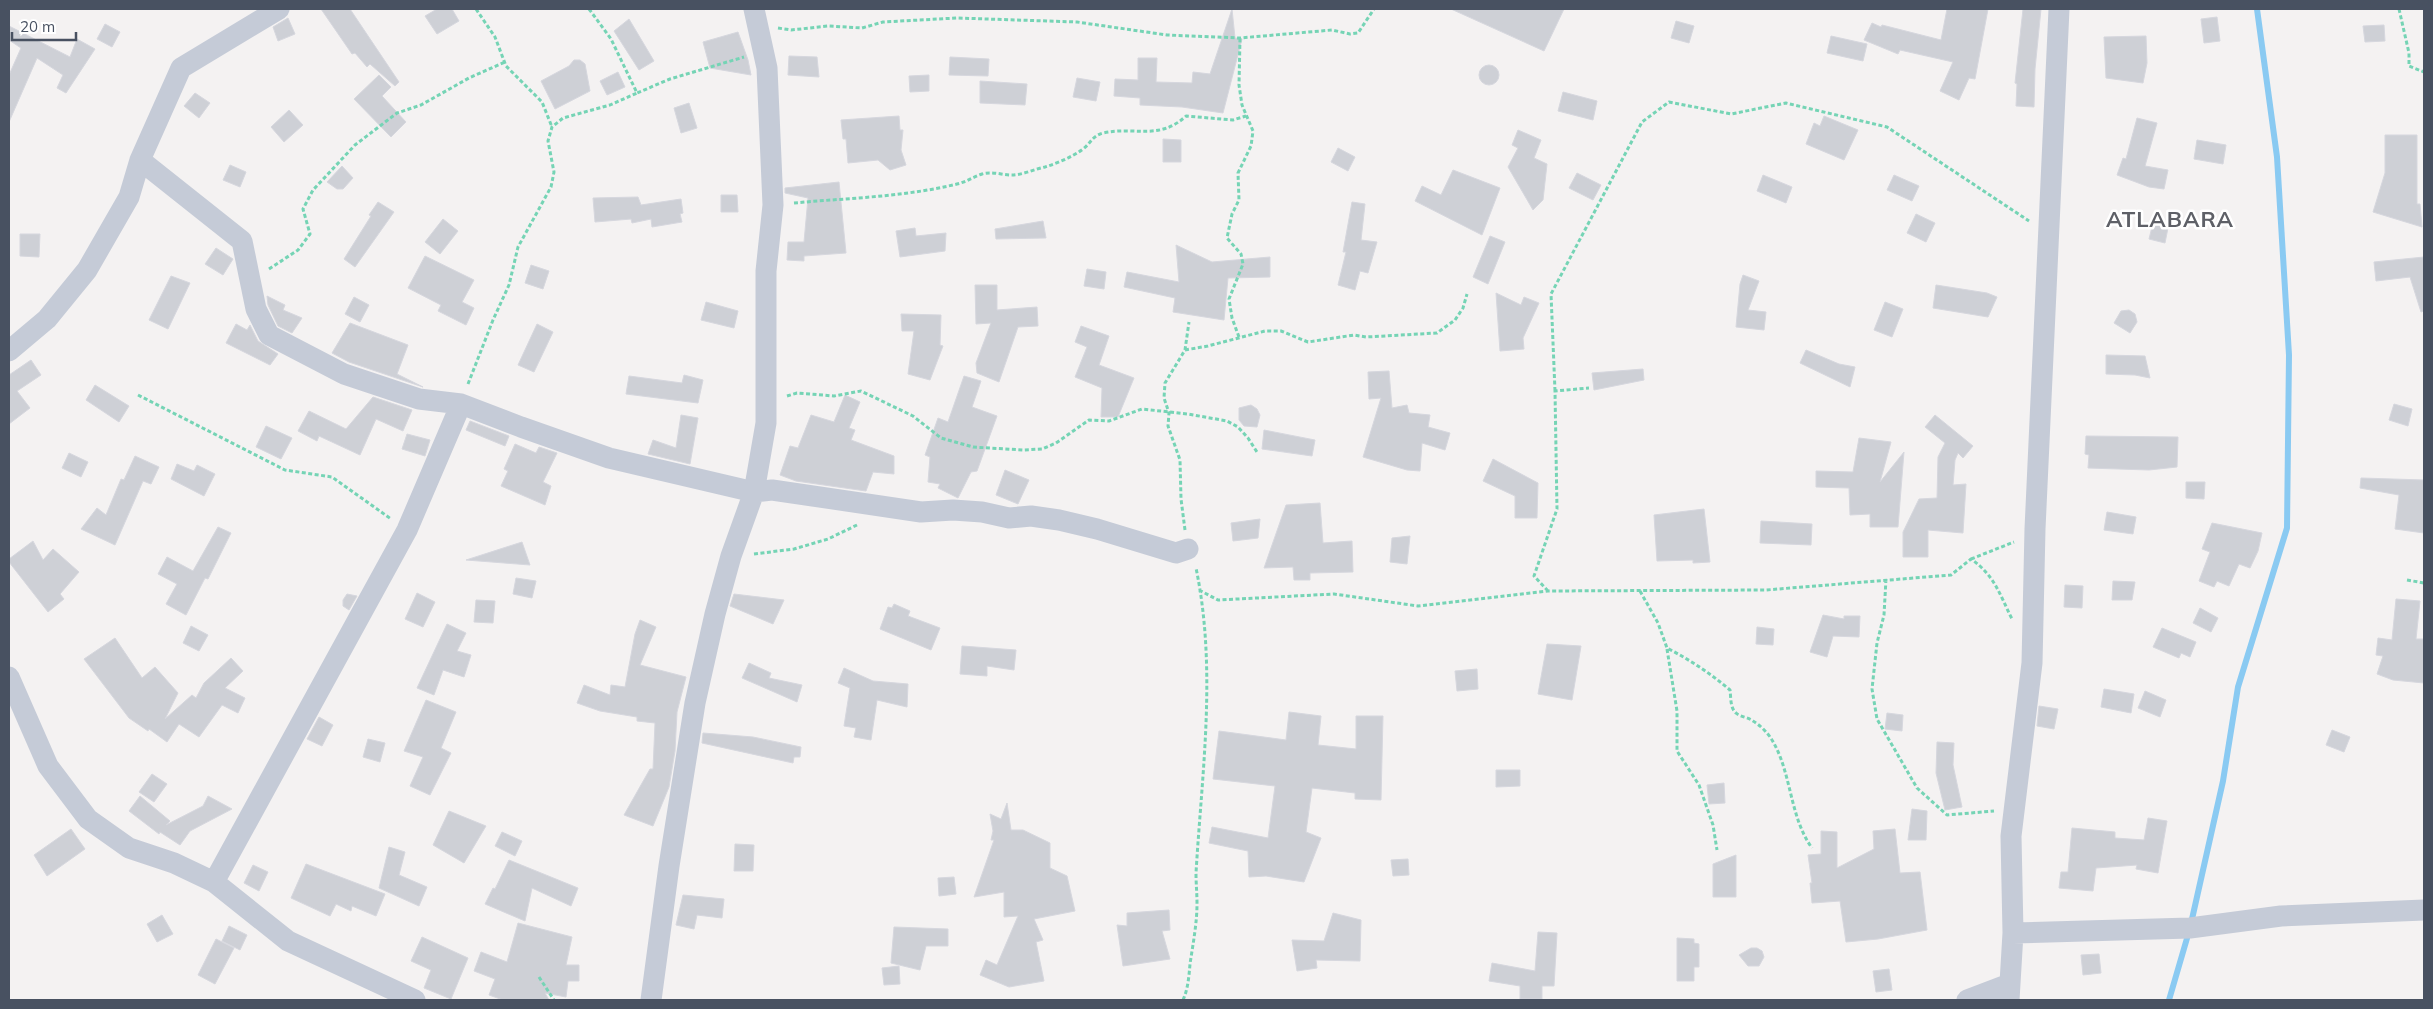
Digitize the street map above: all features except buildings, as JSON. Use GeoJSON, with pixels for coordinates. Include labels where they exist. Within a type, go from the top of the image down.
{"type":"FeatureCollection","features":[{"type":"Feature","properties":{"kind":"street"},"geometry":{"type":"LineString","coordinates":[[9,351],[47,319],[87,270],[129,197],[140,160],[181,68],[279,9]]}},
{"type":"Feature","properties":{"kind":"street"},"geometry":{"type":"LineString","coordinates":[[1967,1000],[2009,992],[2013,933],[2011,836],[2032,663],[2035,529],[2059,9]]}},
{"type":"Feature","properties":{"kind":"street"},"geometry":{"type":"LineString","coordinates":[[651,1000],[669,866],[695,703],[731,556],[754,492],[766,423],[766,271],[774,205],[767,68],[756,18]]}},
{"type":"Feature","properties":{"kind":"street"},"geometry":{"type":"LineString","coordinates":[[140,160],[242,241],[256,309],[269,335],[344,374],[419,399],[461,404],[521,428],[609,458],[754,492],[772,490],[921,512],[953,510],[982,512],[1009,518],[1031,516],[1097,529],[1176,553],[1188,549]]}},
{"type":"Feature","properties":{"kind":"street"},"geometry":{"type":"LineString","coordinates":[[214,882],[407,530],[461,404]]}},
{"type":"Feature","properties":{"kind":"street"},"geometry":{"type":"LineString","coordinates":[[9,677],[48,766],[88,819],[129,848],[174,864],[214,882],[288,941],[414,1000]]}},
{"type":"Feature","properties":{"kind":"street"},"geometry":{"type":"LineString","coordinates":[[2013,933],[2190,928],[2281,916],[2424,910]]}},
{"type":"Feature","properties":{"kind":"path"},"geometry":{"type":"LineString","coordinates":[[476,9],[495,37],[505,62],[542,102],[552,127]]}},
{"type":"Feature","properties":{"kind":"path"},"geometry":{"type":"LineString","coordinates":[[590,9],[611,39],[637,93]]}},
{"type":"Feature","properties":{"kind":"path"},"geometry":{"type":"LineString","coordinates":[[756,18],[791,30],[828,26],[862,28],[883,22],[974,18],[1077,22],[1167,35],[1240,38],[1332,30],[1350,34],[1358,33],[1374,9]]}},
{"type":"Feature","properties":{"kind":"path"},"geometry":{"type":"LineString","coordinates":[[2399,9],[2409,53],[2408,66],[2424,72]]}},
{"type":"Feature","properties":{"kind":"path"},"geometry":{"type":"LineString","coordinates":[[1239,337],[1232,318],[1229,299],[1243,264],[1241,254],[1227,238],[1232,214],[1240,200],[1238,173],[1251,146],[1252,131],[1246,116],[1239,85],[1240,38]]}},
{"type":"Feature","properties":{"kind":"path"},"geometry":{"type":"LineString","coordinates":[[461,404],[493,320],[509,286],[518,247],[551,187],[554,172],[548,141],[552,127],[563,118],[610,105],[670,79],[763,51]]}},
{"type":"Feature","properties":{"kind":"path"},"geometry":{"type":"LineString","coordinates":[[251,279],[282,262],[298,250],[310,234],[303,209],[313,190],[355,145],[397,113],[421,105],[469,78],[505,62]]}},
{"type":"Feature","properties":{"kind":"path"},"geometry":{"type":"LineString","coordinates":[[1548,591],[1534,576],[1556,509],[1555,391],[1551,294],[1642,122],[1669,102],[1731,114],[1786,103],[1887,127],[2032,222],[2048,228]]}},
{"type":"Feature","properties":{"kind":"path"},"geometry":{"type":"LineString","coordinates":[[774,205],[892,195],[958,184],[982,174],[1013,175],[1069,158],[1085,148],[1090,139],[1102,133],[1126,131],[1147,133],[1163,130],[1176,126],[1186,116],[1233,120],[1246,116]]}},
{"type":"Feature","properties":{"kind":"path"},"geometry":{"type":"LineString","coordinates":[[1185,350],[1265,331],[1281,331],[1308,342],[1354,336],[1437,333],[1455,320],[1463,308],[1466,294]]}},
{"type":"Feature","properties":{"kind":"path"},"geometry":{"type":"LineString","coordinates":[[1188,549],[1180,499],[1180,460],[1168,426],[1169,413],[1164,398],[1165,383],[1185,350],[1189,322]]}},
{"type":"Feature","properties":{"kind":"path"},"geometry":{"type":"LineString","coordinates":[[1555,391],[1588,388]]}},
{"type":"Feature","properties":{"kind":"path"},"geometry":{"type":"LineString","coordinates":[[766,401],[797,393],[834,396],[861,391],[913,416],[941,438],[973,447],[1023,450],[1042,448],[1056,443],[1089,420],[1109,421],[1142,409],[1227,421],[1243,432],[1258,452]]}},
{"type":"Feature","properties":{"kind":"path"},"geometry":{"type":"LineString","coordinates":[[138,395],[286,470],[332,477],[407,530]]}},
{"type":"Feature","properties":{"kind":"path"},"geometry":{"type":"LineString","coordinates":[[731,556],[794,549],[828,539],[863,522]]}},
{"type":"Feature","properties":{"kind":"path"},"geometry":{"type":"LineString","coordinates":[[1183,1000],[1189,982],[1194,938],[1200,801],[1208,715],[1205,614],[1199,590],[1218,600],[1334,594],[1418,606],[1548,591],[1766,590],[1951,575],[1971,559],[2020,539],[2035,529]]}},
{"type":"Feature","properties":{"kind":"path"},"geometry":{"type":"LineString","coordinates":[[1971,559],[1985,569],[1995,582],[2016,628]]}},
{"type":"Feature","properties":{"kind":"path"},"geometry":{"type":"LineString","coordinates":[[1886,579],[1884,615],[1877,643],[1872,689],[1877,719],[1916,788],[1947,816],[2000,811],[2014,812]]}},
{"type":"Feature","properties":{"kind":"path"},"geometry":{"type":"LineString","coordinates":[[2408,580],[2424,583]]}},
{"type":"Feature","properties":{"kind":"path"},"geometry":{"type":"LineString","coordinates":[[1640,591],[1658,623],[1667,648],[1677,711],[1677,751],[1699,785],[1713,825],[1717,850]]}},
{"type":"Feature","properties":{"kind":"path"},"geometry":{"type":"LineString","coordinates":[[1667,648],[1702,667],[1730,690],[1732,706],[1736,713],[1753,720],[1770,736],[1781,756],[1792,804],[1800,826],[1812,848]]}},
{"type":"Feature","properties":{"kind":"path"},"geometry":{"type":"LineString","coordinates":[[539,978],[554,1000]]}},
{"type":"Feature","properties":{"kind":"waterway"},"geometry":{"type":"LineString","coordinates":[[2169,1000],[2190,928],[2223,781],[2238,687],[2287,528],[2289,355],[2277,157],[2257,9]]}},
{"type":"Feature","properties":{"kind":"district","name":"ATLABARA"},"geometry":{"type":"Point","coordinates":[2170,219]}}]}
